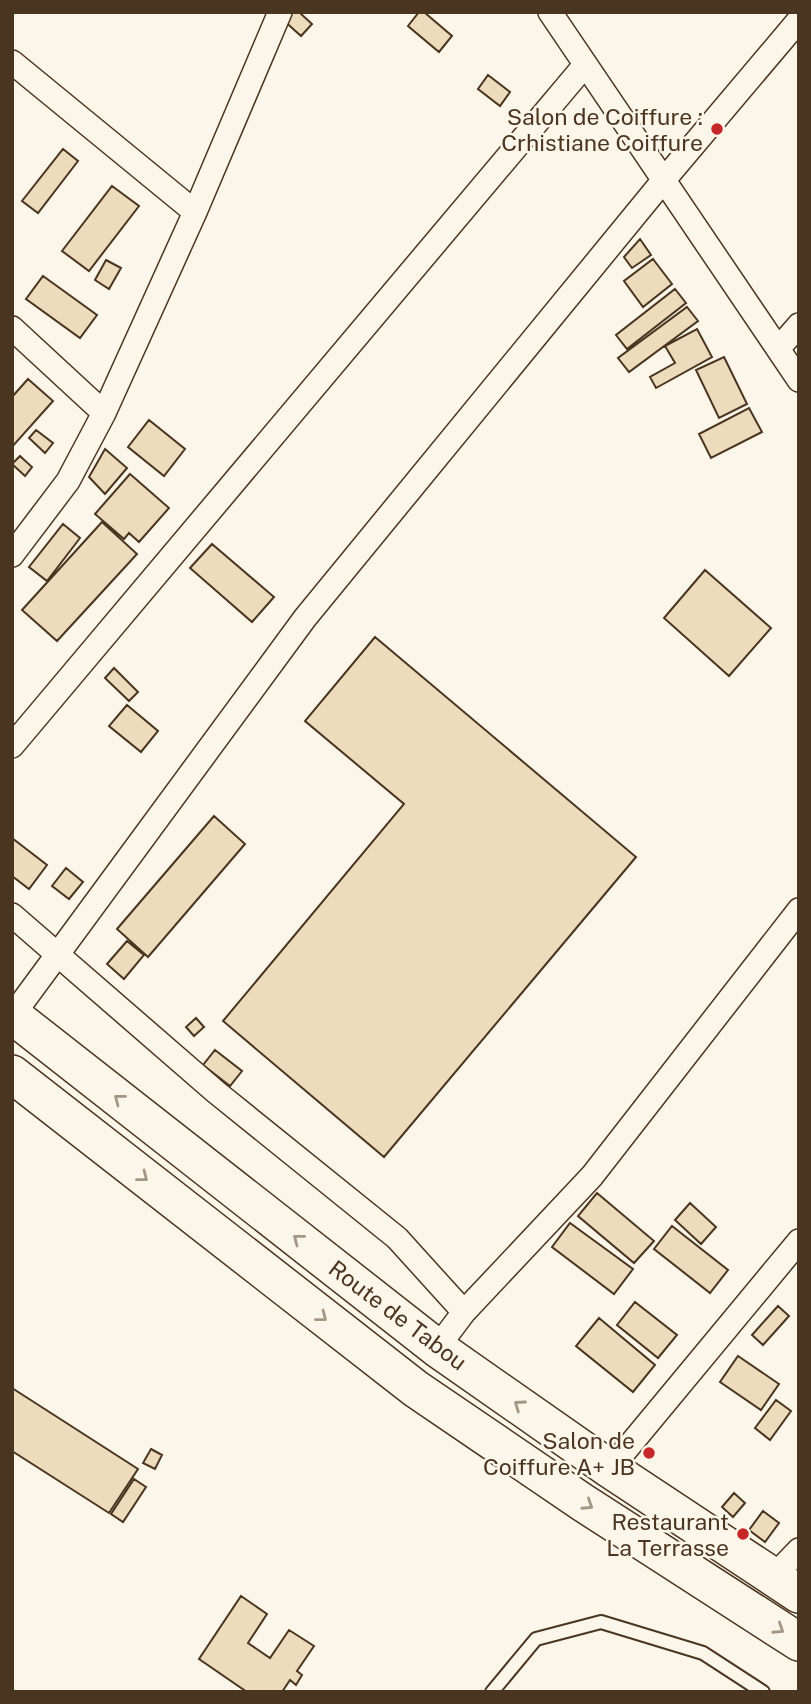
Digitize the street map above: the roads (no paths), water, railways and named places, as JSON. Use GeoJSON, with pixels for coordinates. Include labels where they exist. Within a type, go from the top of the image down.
{"type":"FeatureCollection","features":[{"type":"Feature","properties":{"kind":"main road","name":"Route de Tabou"},"geometry":{"type":"LineString","coordinates":[[13,1015],[437,1348],[786,1586]]}},
{"type":"Feature","properties":{"kind":"main road","name":"Route de Tabou"},"geometry":{"type":"LineString","coordinates":[[12,1074],[416,1389],[582,1502],[799,1642]]}},
{"type":"Feature","properties":{"kind":"street"},"geometry":{"type":"LineString","coordinates":[[12,555],[68,481],[104,413],[195,212],[280,12]]}},
{"type":"Feature","properties":{"kind":"street"},"geometry":{"type":"LineString","coordinates":[[550,12],[799,380]]}},
{"type":"Feature","properties":{"kind":"street"},"geometry":{"type":"LineString","coordinates":[[13,1015],[305,618],[663,181],[799,20]]}},
{"type":"Feature","properties":{"kind":"street"},"geometry":{"type":"LineString","coordinates":[[12,62],[195,212]]}},
{"type":"Feature","properties":{"kind":"street"},"geometry":{"type":"LineString","coordinates":[[12,746],[585,65]]}},
{"type":"Feature","properties":{"kind":"street"},"geometry":{"type":"LineString","coordinates":[[778,349],[799,324]]}},
{"type":"Feature","properties":{"kind":"street"},"geometry":{"type":"LineString","coordinates":[[12,328],[104,413]]}},
{"type":"Feature","properties":{"kind":"street"},"geometry":{"type":"LineString","coordinates":[[437,1348],[464,1312],[592,1176],[799,909]]}},
{"type":"Feature","properties":{"kind":"street"},"geometry":{"type":"LineString","coordinates":[[12,915],[216,1092],[397,1238],[464,1312]]}},
{"type":"Feature","properties":{"kind":"street"},"geometry":{"type":"LineString","coordinates":[[611,1469],[799,1241]]}},
{"type":"Feature","properties":{"kind":"street"},"geometry":{"type":"LineString","coordinates":[[786,1586],[799,1550]]}},
{"type":"Feature","properties":{"kind":"lane"},"geometry":{"type":"LineString","coordinates":[[492,1692],[536,1639],[601,1622],[703,1653],[763,1692]]}},
{"type":"Feature","properties":{"kind":"place","name":"Salon de Coiffure : Crhistiane Coiffure"},"geometry":{"type":"Point","coordinates":[717,129]}},
{"type":"Feature","properties":{"kind":"place","name":"Salon de Coiffure A+ JB"},"geometry":{"type":"Point","coordinates":[649,1453]}},
{"type":"Feature","properties":{"kind":"place","name":"Restaurant La Terrasse"},"geometry":{"type":"Point","coordinates":[743,1534]}}]}
